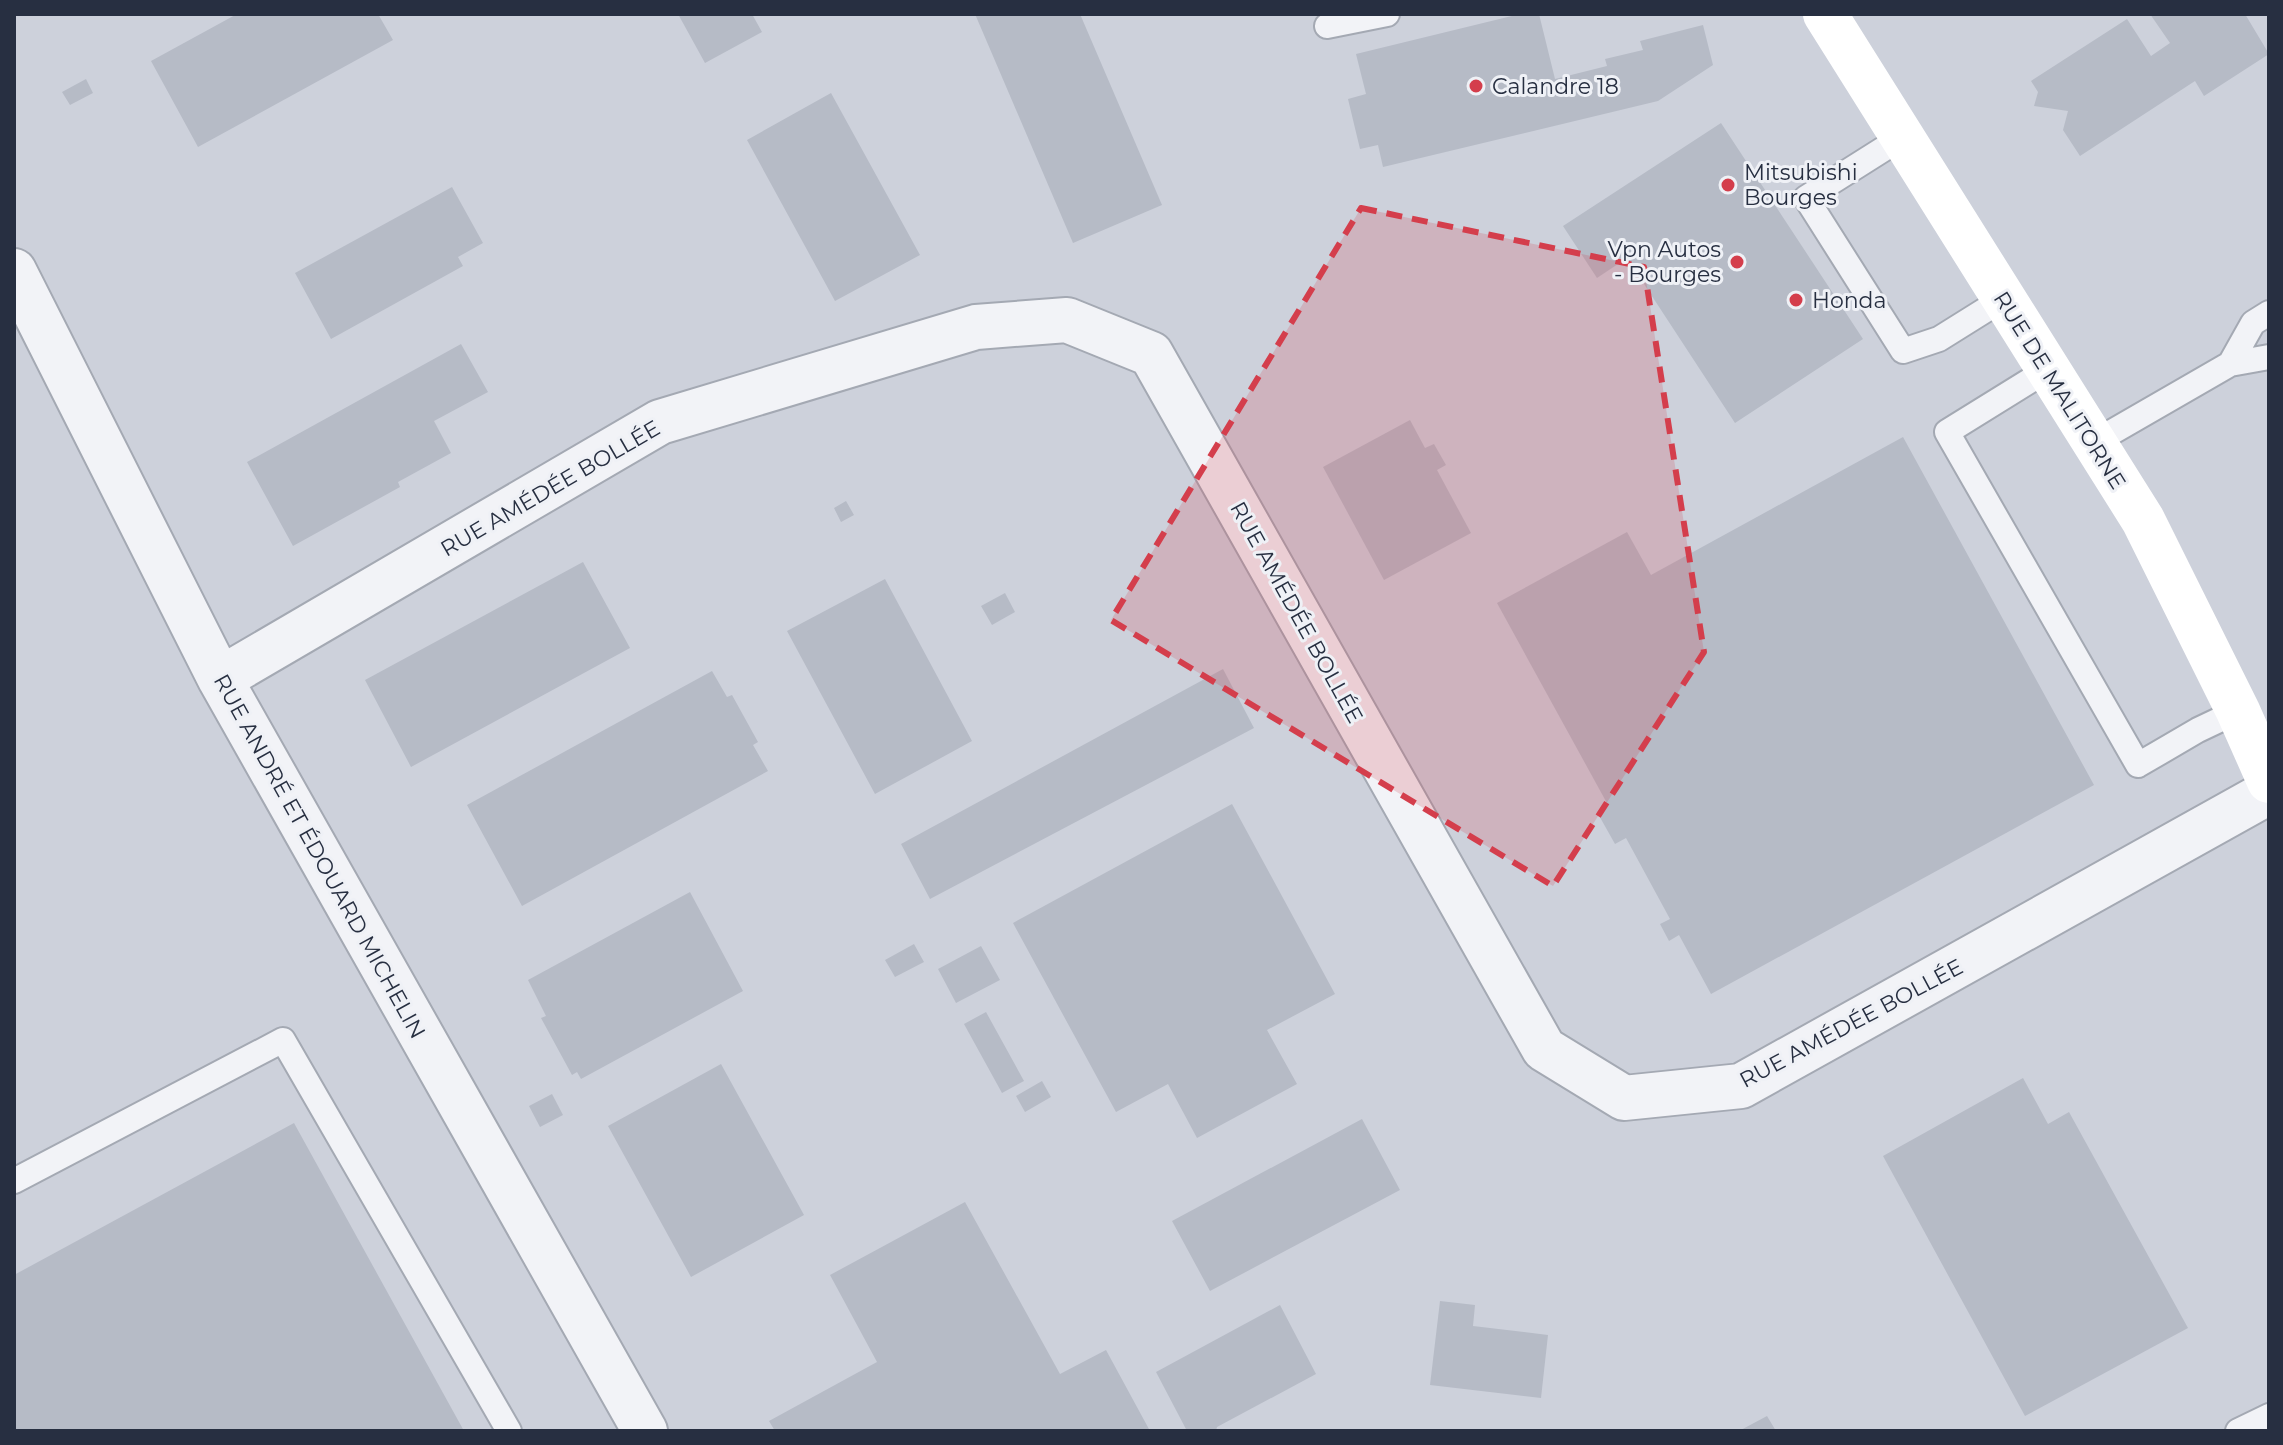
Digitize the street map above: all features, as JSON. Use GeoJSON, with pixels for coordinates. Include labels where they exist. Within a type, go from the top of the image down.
{"type":"FeatureCollection","features":[{"type":"Feature","properties":{"kind":"main road","name":"RUE DE MALITORNE"},"geometry":{"type":"LineString","coordinates":[[1825,14],[2143,520],[2238,711],[2269,781]]}},
{"type":"Feature","properties":{"kind":"street","name":"RUE ANDRÉ ET ÉDOUARD MICHELIN"},"geometry":{"type":"LineString","coordinates":[[14,271],[220,679],[645,1431]]}},
{"type":"Feature","properties":{"kind":"street","name":"RUE AMÉDÉE BOLLÉE"},"geometry":{"type":"LineString","coordinates":[[220,679],[660,422],[976,327],[1067,320],[1151,354],[1544,1049],[1624,1098],[1741,1086],[2269,792]]}},
{"type":"Feature","properties":{"kind":"lane"},"geometry":{"type":"LineString","coordinates":[[1327,26],[1387,14]]}},
{"type":"Feature","properties":{"kind":"lane"},"geometry":{"type":"LineString","coordinates":[[1901,138],[1806,198],[1903,351],[1939,339],[2003,299]]}},
{"type":"Feature","properties":{"kind":"lane"},"geometry":{"type":"LineString","coordinates":[[2230,364],[2253,323],[2269,313]]}},
{"type":"Feature","properties":{"kind":"lane"},"geometry":{"type":"LineString","coordinates":[[2093,443],[2230,364],[2269,357]]}},
{"type":"Feature","properties":{"kind":"lane"},"geometry":{"type":"LineString","coordinates":[[2047,370],[1947,432],[2138,765],[2238,711]]}},
{"type":"Feature","properties":{"kind":"lane"},"geometry":{"type":"LineString","coordinates":[[14,1181],[283,1040],[509,1431]]}},
{"type":"Feature","properties":{"kind":"lane"},"geometry":{"type":"LineString","coordinates":[[2238,1431],[2269,1416]]}},
{"type":"Feature","properties":{"kind":"highlighted area"},"geometry":{"type":"Polygon","coordinates":[[[1361,208],[1644,267],[1704,652],[1553,886],[1111,620],[1361,208]]]}},
{"type":"Feature","properties":{"kind":"shaded area"},"geometry":{"type":"Polygon","coordinates":[[[14,14],[2269,14],[2269,1431],[14,1431],[14,14]]]}},
{"type":"Feature","properties":{"kind":"building"},"geometry":{"type":"Polygon","coordinates":[[[237,14],[378,14],[393,40],[198,147],[151,61],[237,14]]]}},
{"type":"Feature","properties":{"kind":"building"},"geometry":{"type":"Polygon","coordinates":[[[678,14],[752,14],[762,32],[705,63],[678,14]]]}},
{"type":"Feature","properties":{"kind":"building"},"geometry":{"type":"Polygon","coordinates":[[[975,14],[1080,14],[1162,205],[1073,243],[975,14]]]}},
{"type":"Feature","properties":{"kind":"building","name":"Calandre 18"},"geometry":{"type":"Polygon","coordinates":[[[1520,14],[1539,14],[1555,79],[1607,66],[1605,59],[1643,50],[1640,41],[1703,25],[1713,65],[1658,101],[1383,167],[1378,145],[1360,149],[1348,99],[1366,94],[1356,54],[1520,14]]]}},
{"type":"Feature","properties":{"kind":"building"},"geometry":{"type":"Polygon","coordinates":[[[2150,14],[2245,14],[2269,54],[2204,96],[2195,81],[2080,156],[2063,130],[2068,111],[2034,106],[2038,92],[2031,81],[2127,19],[2151,56],[2170,43],[2150,14]]]}},
{"type":"Feature","properties":{"kind":"building"},"geometry":{"type":"Polygon","coordinates":[[[86,79],[93,93],[70,105],[62,92],[86,79]]]}},
{"type":"Feature","properties":{"kind":"building"},"geometry":{"type":"Polygon","coordinates":[[[831,93],[920,255],[835,301],[747,140],[831,93]]]}},
{"type":"Feature","properties":{"kind":"building"},"geometry":{"type":"Polygon","coordinates":[[[1721,123],[1863,339],[1735,423],[1627,258],[1597,278],[1563,226],[1721,123]]]}},
{"type":"Feature","properties":{"kind":"building"},"geometry":{"type":"Polygon","coordinates":[[[452,187],[483,243],[458,257],[463,266],[331,339],[295,273],[452,187]]]}},
{"type":"Feature","properties":{"kind":"building"},"geometry":{"type":"Polygon","coordinates":[[[461,344],[488,392],[434,421],[451,453],[398,482],[400,487],[293,546],[247,462],[461,344]]]}},
{"type":"Feature","properties":{"kind":"building"},"geometry":{"type":"Polygon","coordinates":[[[1410,420],[1425,448],[1434,444],[1446,465],[1437,470],[1471,533],[1384,580],[1323,467],[1410,420]]]}},
{"type":"Feature","properties":{"kind":"building"},"geometry":{"type":"Polygon","coordinates":[[[1903,437],[2094,785],[1711,994],[1679,935],[1669,941],[1660,924],[1670,919],[1626,838],[1615,844],[1597,812],[1608,805],[1497,603],[1627,532],[1651,575],[1903,437]]]}},
{"type":"Feature","properties":{"kind":"building"},"geometry":{"type":"Polygon","coordinates":[[[846,501],[854,515],[841,522],[834,508],[846,501]]]}},
{"type":"Feature","properties":{"kind":"building"},"geometry":{"type":"Polygon","coordinates":[[[583,562],[630,648],[411,767],[365,680],[583,562]]]}},
{"type":"Feature","properties":{"kind":"building"},"geometry":{"type":"Polygon","coordinates":[[[885,579],[972,741],[875,794],[787,631],[885,579]]]}},
{"type":"Feature","properties":{"kind":"building"},"geometry":{"type":"Polygon","coordinates":[[[1005,593],[1015,612],[992,625],[981,606],[1005,593]]]}},
{"type":"Feature","properties":{"kind":"building"},"geometry":{"type":"Polygon","coordinates":[[[1223,669],[1254,728],[930,899],[901,844],[1223,669]]]}},
{"type":"Feature","properties":{"kind":"building"},"geometry":{"type":"Polygon","coordinates":[[[712,671],[727,697],[732,695],[758,742],[753,745],[768,771],[522,906],[467,805],[712,671]]]}},
{"type":"Feature","properties":{"kind":"building"},"geometry":{"type":"Polygon","coordinates":[[[1232,804],[1335,994],[1267,1030],[1297,1084],[1197,1138],[1168,1084],[1116,1112],[1013,923],[1232,804]]]}},
{"type":"Feature","properties":{"kind":"building"},"geometry":{"type":"Polygon","coordinates":[[[690,892],[743,991],[581,1079],[577,1072],[572,1075],[541,1018],[546,1016],[528,980],[690,892]]]}},
{"type":"Feature","properties":{"kind":"building"},"geometry":{"type":"Polygon","coordinates":[[[914,944],[924,962],[895,977],[885,960],[914,944]]]}},
{"type":"Feature","properties":{"kind":"building"},"geometry":{"type":"Polygon","coordinates":[[[981,946],[1000,980],[956,1003],[938,969],[981,946]]]}},
{"type":"Feature","properties":{"kind":"building"},"geometry":{"type":"Polygon","coordinates":[[[986,1012],[1024,1081],[1002,1093],[964,1024],[986,1012]]]}},
{"type":"Feature","properties":{"kind":"building"},"geometry":{"type":"Polygon","coordinates":[[[721,1064],[804,1215],[691,1277],[608,1126],[721,1064]]]}},
{"type":"Feature","properties":{"kind":"building"},"geometry":{"type":"Polygon","coordinates":[[[2023,1078],[2048,1124],[2069,1112],[2188,1328],[2025,1416],[1883,1156],[2023,1078]]]}},
{"type":"Feature","properties":{"kind":"building"},"geometry":{"type":"Polygon","coordinates":[[[1042,1081],[1051,1097],[1025,1112],[1016,1096],[1042,1081]]]}},
{"type":"Feature","properties":{"kind":"building"},"geometry":{"type":"Polygon","coordinates":[[[552,1094],[563,1115],[540,1127],[529,1106],[552,1094]]]}},
{"type":"Feature","properties":{"kind":"building"},"geometry":{"type":"Polygon","coordinates":[[[1362,1119],[1400,1190],[1210,1291],[1172,1221],[1362,1119]]]}},
{"type":"Feature","properties":{"kind":"building"},"geometry":{"type":"Polygon","coordinates":[[[294,1123],[464,1431],[14,1431],[14,1275],[294,1123]]]}},
{"type":"Feature","properties":{"kind":"building"},"geometry":{"type":"Polygon","coordinates":[[[965,1202],[1060,1374],[1106,1350],[1150,1431],[775,1431],[769,1421],[877,1362],[830,1275],[965,1202]]]}},
{"type":"Feature","properties":{"kind":"building"},"geometry":{"type":"Polygon","coordinates":[[[1440,1301],[1475,1305],[1473,1326],[1548,1335],[1541,1398],[1430,1385],[1440,1301]]]}},
{"type":"Feature","properties":{"kind":"building"},"geometry":{"type":"Polygon","coordinates":[[[1280,1305],[1316,1374],[1217,1427],[1216,1431],[1187,1431],[1156,1372],[1280,1305]]]}},
{"type":"Feature","properties":{"kind":"building"},"geometry":{"type":"Polygon","coordinates":[[[1767,1416],[1776,1431],[1739,1431],[1767,1416]]]}},
{"type":"Feature","properties":{"kind":"place","name":"Calandre 18"},"geometry":{"type":"Point","coordinates":[1476,86]}},
{"type":"Feature","properties":{"kind":"place","name":"Mitsubishi Bourges"},"geometry":{"type":"Point","coordinates":[1728,185]}},
{"type":"Feature","properties":{"kind":"place","name":"Vpn Autos - Bourges"},"geometry":{"type":"Point","coordinates":[1737,262]}},
{"type":"Feature","properties":{"kind":"place","name":"Honda"},"geometry":{"type":"Point","coordinates":[1796,300]}}]}
